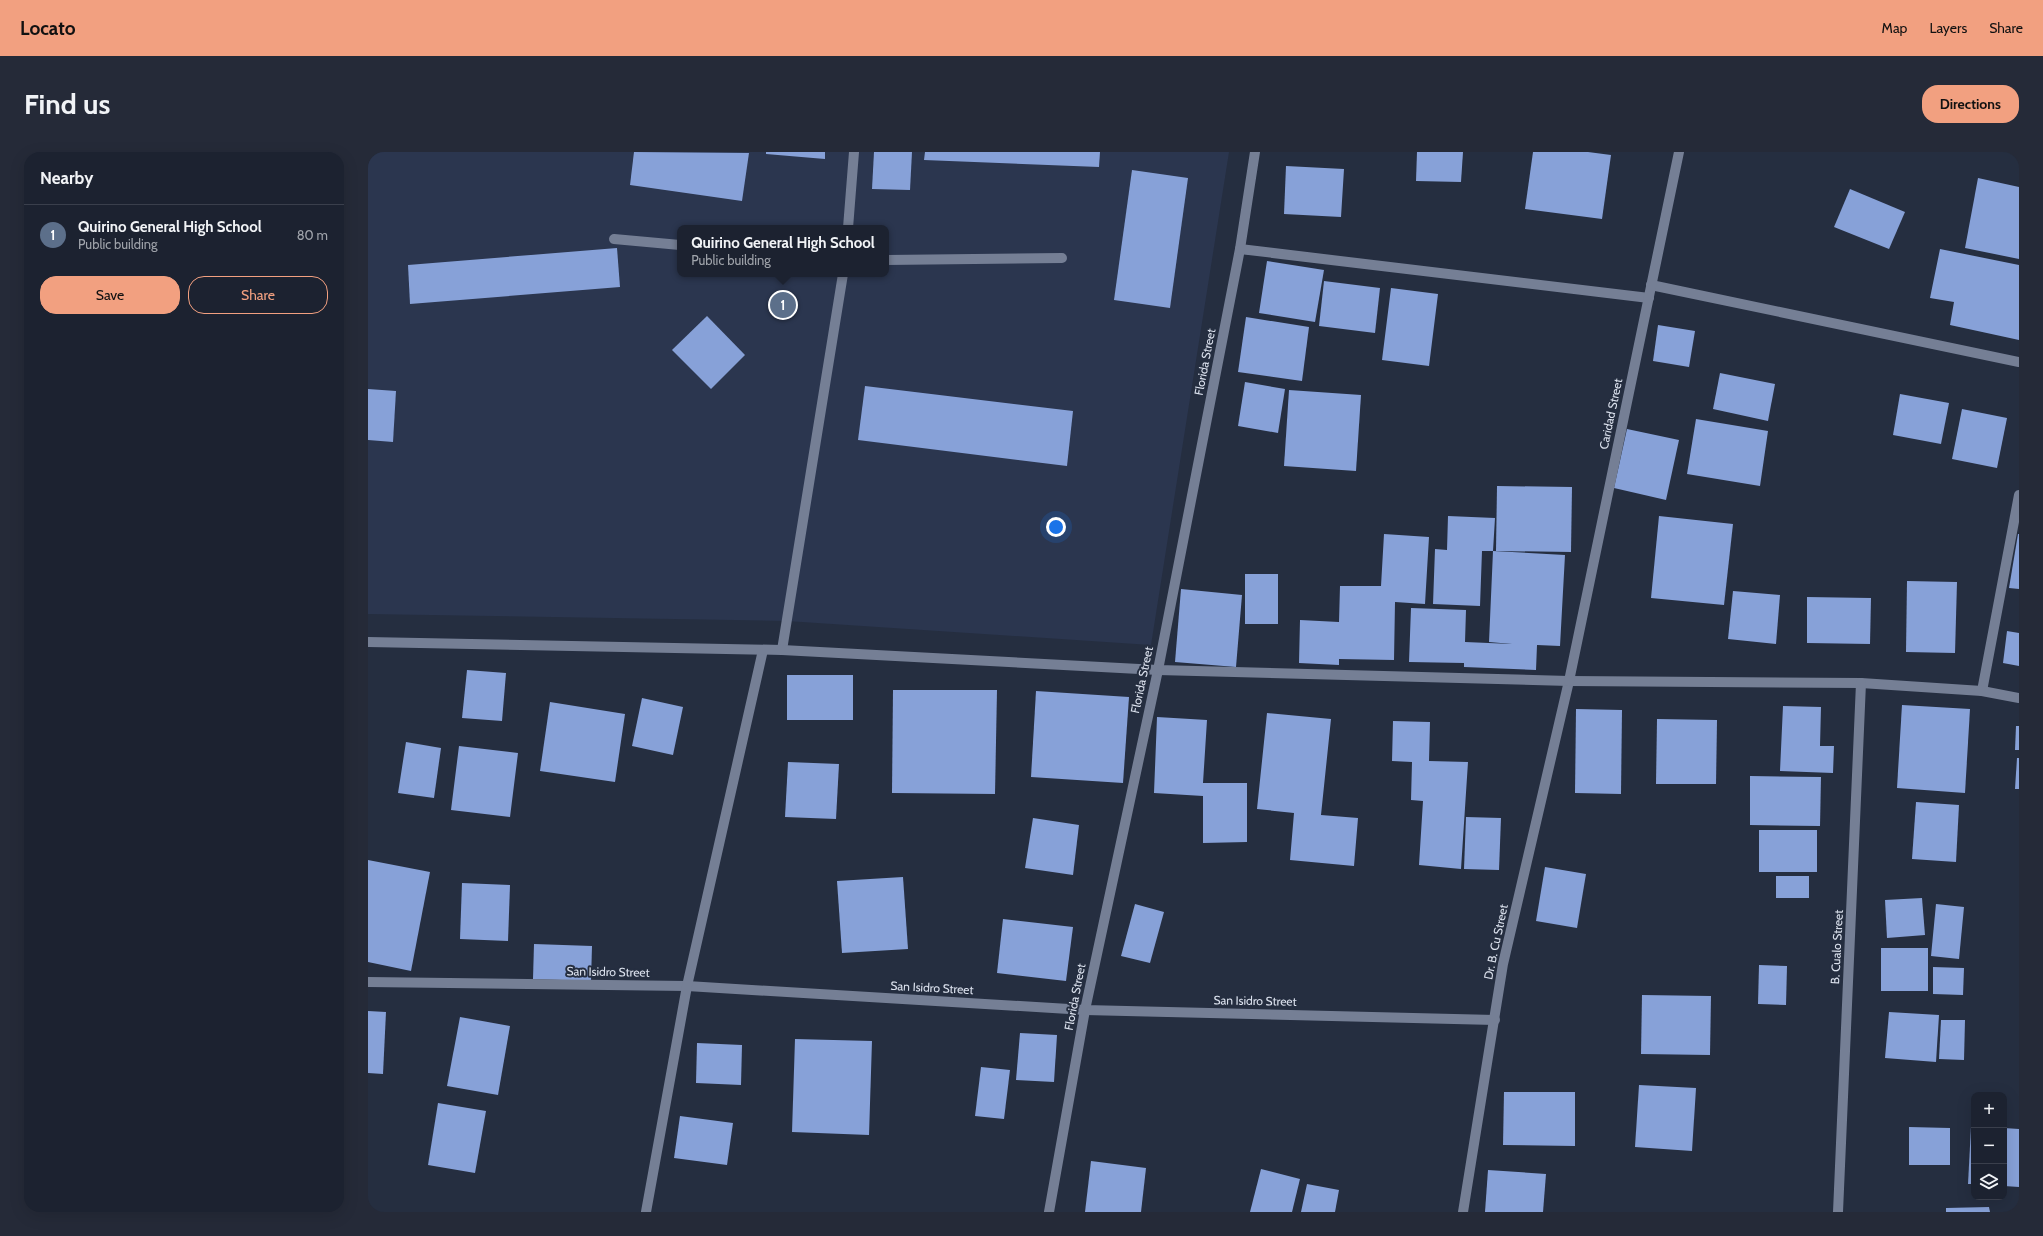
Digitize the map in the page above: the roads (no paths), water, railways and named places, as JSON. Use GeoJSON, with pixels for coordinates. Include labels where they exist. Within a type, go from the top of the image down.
{"type":"FeatureCollection","features":[{"type":"Feature","properties":{"kind":"street"},"geometry":{"type":"LineString","coordinates":[[848,225],[854,152]]}},
{"type":"Feature","properties":{"kind":"street","name":"Florida Street"},"geometry":{"type":"LineString","coordinates":[[1049,1212],[1085,1010],[1158,670],[1240,249],[1255,152]]}},
{"type":"Feature","properties":{"kind":"street","name":"Caridad Street"},"geometry":{"type":"LineString","coordinates":[[1569,681],[1679,152]]}},
{"type":"Feature","properties":{"kind":"street"},"geometry":{"type":"LineString","coordinates":[[614,239],[677,245]]}},
{"type":"Feature","properties":{"kind":"street"},"geometry":{"type":"LineString","coordinates":[[1240,249],[1649,298]]}},
{"type":"Feature","properties":{"kind":"street"},"geometry":{"type":"LineString","coordinates":[[889,260],[1062,258]]}},
{"type":"Feature","properties":{"kind":"street"},"geometry":{"type":"LineString","coordinates":[[782,650],[843,277]]}},
{"type":"Feature","properties":{"kind":"street"},"geometry":{"type":"LineString","coordinates":[[1651,285],[2019,362]]}},
{"type":"Feature","properties":{"kind":"street"},"geometry":{"type":"LineString","coordinates":[[1982,691],[2019,495]]}},
{"type":"Feature","properties":{"kind":"street"},"geometry":{"type":"LineString","coordinates":[[368,642],[782,650],[1158,670],[1569,681],[1861,683],[1982,691],[2019,698]]}},
{"type":"Feature","properties":{"kind":"street"},"geometry":{"type":"LineString","coordinates":[[646,1212],[687,986],[763,650]]}},
{"type":"Feature","properties":{"kind":"street","name":"Dr. B. Cu Street"},"geometry":{"type":"LineString","coordinates":[[1463,1212],[1503,964],[1569,681]]}},
{"type":"Feature","properties":{"kind":"street","name":"B. Cualo Street"},"geometry":{"type":"LineString","coordinates":[[1838,1212],[1861,683]]}},
{"type":"Feature","properties":{"kind":"street","name":"San Isidro Street"},"geometry":{"type":"LineString","coordinates":[[368,982],[687,986],[1085,1010],[1495,1020]]}},
{"type":"Feature","properties":{"kind":"place","name":"Quirino General High School"},"geometry":{"type":"Point","coordinates":[783,305]}}]}
